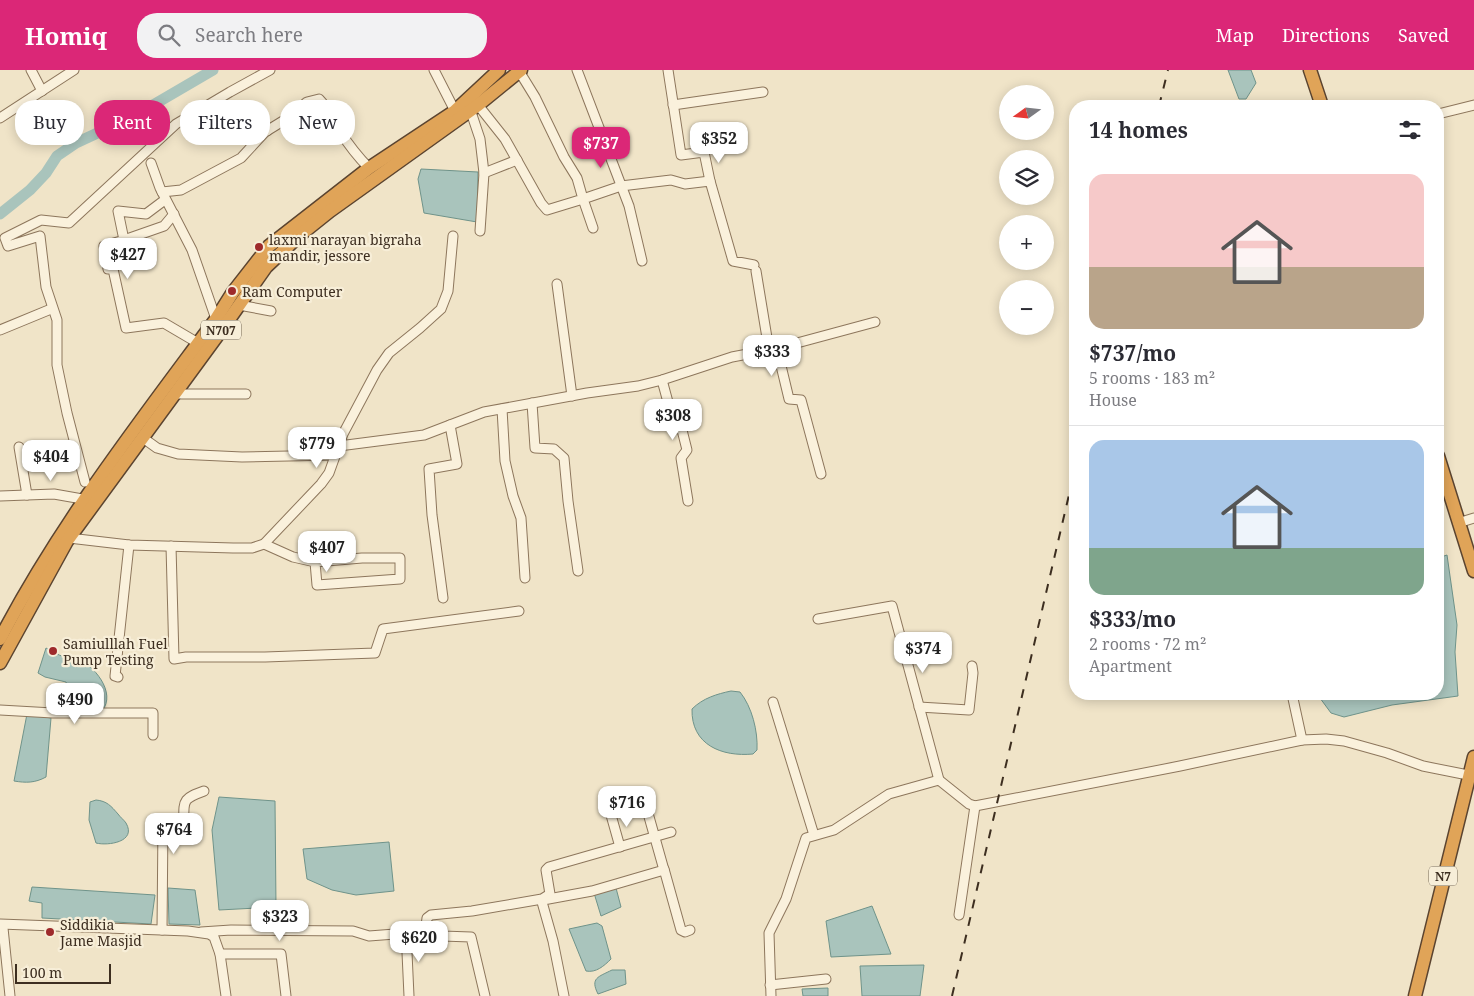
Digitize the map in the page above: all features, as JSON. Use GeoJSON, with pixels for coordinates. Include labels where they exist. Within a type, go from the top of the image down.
{"type":"FeatureCollection","features":[{"type":"Feature","properties":{"kind":"highway","name":"N707"},"geometry":{"type":"LineString","coordinates":[[0,639],[24,593],[216,319],[240,281],[269,246],[369,168],[455,111],[499,70]]}},
{"type":"Feature","properties":{"kind":"highway"},"geometry":{"type":"LineString","coordinates":[[1310,70],[1320,100]]}},
{"type":"Feature","properties":{"kind":"highway","name":"N707"},"geometry":{"type":"LineString","coordinates":[[0,663],[90,500],[143,438],[266,267],[300,235],[330,211],[475,110],[520,71]]}},
{"type":"Feature","properties":{"kind":"highway"},"geometry":{"type":"LineString","coordinates":[[1444,476],[1474,572]]}},
{"type":"Feature","properties":{"kind":"highway","name":"N7"},"geometry":{"type":"LineString","coordinates":[[1414,996],[1474,757]]}},
{"type":"Feature","properties":{"kind":"street"},"geometry":{"type":"LineString","coordinates":[[31,70],[42,91]]}},
{"type":"Feature","properties":{"kind":"street"},"geometry":{"type":"LineString","coordinates":[[0,118],[74,70]]}},
{"type":"Feature","properties":{"kind":"street"},"geometry":{"type":"LineString","coordinates":[[86,482],[67,412],[58,365],[58,320],[46,287],[40,236],[8,246],[5,238],[42,220],[69,223],[176,124],[270,70]]}},
{"type":"Feature","properties":{"kind":"street"},"geometry":{"type":"LineString","coordinates":[[434,70],[455,111]]}},
{"type":"Feature","properties":{"kind":"street"},"geometry":{"type":"LineString","coordinates":[[577,70],[628,206],[642,261]]}},
{"type":"Feature","properties":{"kind":"street"},"geometry":{"type":"LineString","coordinates":[[668,70],[680,156],[704,152],[733,261],[755,268],[773,349],[790,400],[801,400],[821,474]]}},
{"type":"Feature","properties":{"kind":"street"},"geometry":{"type":"LineString","coordinates":[[520,71],[535,97],[564,157],[577,178],[593,228]]}},
{"type":"Feature","properties":{"kind":"street"},"geometry":{"type":"LineString","coordinates":[[673,105],[763,92]]}},
{"type":"Feature","properties":{"kind":"street"},"geometry":{"type":"LineString","coordinates":[[270,128],[291,116],[307,102],[319,99],[326,106],[336,126],[356,155],[369,168]]}},
{"type":"Feature","properties":{"kind":"street"},"geometry":{"type":"LineString","coordinates":[[1444,112],[1474,105]]}},
{"type":"Feature","properties":{"kind":"street"},"geometry":{"type":"LineString","coordinates":[[475,110],[505,139],[541,203],[547,210],[621,186],[671,180],[684,184],[710,180]]}},
{"type":"Feature","properties":{"kind":"street"},"geometry":{"type":"LineString","coordinates":[[475,110],[484,172],[480,231]]}},
{"type":"Feature","properties":{"kind":"street"},"geometry":{"type":"LineString","coordinates":[[124,240],[118,211],[146,214],[162,197],[181,190],[241,158],[253,145]]}},
{"type":"Feature","properties":{"kind":"street"},"geometry":{"type":"LineString","coordinates":[[484,172],[517,160]]}},
{"type":"Feature","properties":{"kind":"street"},"geometry":{"type":"LineString","coordinates":[[151,163],[162,197],[174,214],[192,250],[216,319]]}},
{"type":"Feature","properties":{"kind":"street"},"geometry":{"type":"LineString","coordinates":[[174,214],[164,226],[104,246],[108,270],[113,269],[126,328],[164,323],[198,343]]}},
{"type":"Feature","properties":{"kind":"street"},"geometry":{"type":"LineString","coordinates":[[69,538],[129,545],[252,548],[264,544],[321,484],[329,473],[343,434],[377,370],[389,353],[440,309],[448,291],[453,236]]}},
{"type":"Feature","properties":{"kind":"street"},"geometry":{"type":"LineString","coordinates":[[558,284],[572,396]]}},
{"type":"Feature","properties":{"kind":"street"},"geometry":{"type":"LineString","coordinates":[[239,305],[271,311]]}},
{"type":"Feature","properties":{"kind":"street"},"geometry":{"type":"LineString","coordinates":[[0,330],[51,309]]}},
{"type":"Feature","properties":{"kind":"street"},"geometry":{"type":"LineString","coordinates":[[338,446],[424,435],[484,412],[638,386],[732,357],[773,349],[875,322]]}},
{"type":"Feature","properties":{"kind":"street"},"geometry":{"type":"LineString","coordinates":[[662,380],[674,428],[682,430],[687,450],[681,458],[688,501]]}},
{"type":"Feature","properties":{"kind":"street"},"geometry":{"type":"LineString","coordinates":[[175,394],[246,394]]}},
{"type":"Feature","properties":{"kind":"street"},"geometry":{"type":"LineString","coordinates":[[532,403],[536,448],[554,449],[564,458],[578,571]]}},
{"type":"Feature","properties":{"kind":"street"},"geometry":{"type":"LineString","coordinates":[[502,409],[505,461],[513,496],[521,518],[525,578]]}},
{"type":"Feature","properties":{"kind":"street"},"geometry":{"type":"LineString","coordinates":[[444,598],[432,516],[429,469],[457,464],[450,425]]}},
{"type":"Feature","properties":{"kind":"street"},"geometry":{"type":"LineString","coordinates":[[143,438],[158,448],[178,454],[242,457],[335,455]]}},
{"type":"Feature","properties":{"kind":"street"},"geometry":{"type":"LineString","coordinates":[[19,447],[27,495]]}},
{"type":"Feature","properties":{"kind":"street"},"geometry":{"type":"LineString","coordinates":[[0,496],[54,494],[90,500]]}},
{"type":"Feature","properties":{"kind":"street"},"geometry":{"type":"LineString","coordinates":[[1458,523],[1474,518]]}},
{"type":"Feature","properties":{"kind":"street"},"geometry":{"type":"LineString","coordinates":[[264,544],[305,561],[400,558],[400,579],[317,585],[316,562]]}},
{"type":"Feature","properties":{"kind":"street"},"geometry":{"type":"LineString","coordinates":[[118,676],[115,676],[129,545]]}},
{"type":"Feature","properties":{"kind":"street"},"geometry":{"type":"LineString","coordinates":[[172,546],[174,659],[186,657],[264,657],[375,653],[383,628],[519,611]]}},
{"type":"Feature","properties":{"kind":"street"},"geometry":{"type":"LineString","coordinates":[[818,619],[892,606],[939,780],[975,806],[1302,740],[1326,739],[1344,741],[1387,753],[1423,766],[1468,775]]}},
{"type":"Feature","properties":{"kind":"street"},"geometry":{"type":"LineString","coordinates":[[919,707],[970,710],[974,673],[972,666]]}},
{"type":"Feature","properties":{"kind":"street"},"geometry":{"type":"LineString","coordinates":[[1293,700],[1302,740]]}},
{"type":"Feature","properties":{"kind":"street"},"geometry":{"type":"LineString","coordinates":[[773,702],[814,835]]}},
{"type":"Feature","properties":{"kind":"street"},"geometry":{"type":"LineString","coordinates":[[0,710],[53,713],[153,713],[153,734]]}},
{"type":"Feature","properties":{"kind":"street"},"geometry":{"type":"LineString","coordinates":[[771,996],[769,933],[786,899],[806,838],[834,830],[889,794],[939,780]]}},
{"type":"Feature","properties":{"kind":"street"},"geometry":{"type":"LineString","coordinates":[[162,930],[163,822],[184,819],[183,806],[190,796],[204,791]]}},
{"type":"Feature","properties":{"kind":"street"},"geometry":{"type":"LineString","coordinates":[[644,799],[680,930],[685,932],[690,930]]}},
{"type":"Feature","properties":{"kind":"street"},"geometry":{"type":"LineString","coordinates":[[959,915],[975,806]]}},
{"type":"Feature","properties":{"kind":"street"},"geometry":{"type":"LineString","coordinates":[[611,815],[620,847]]}},
{"type":"Feature","properties":{"kind":"street"},"geometry":{"type":"LineString","coordinates":[[426,926],[427,918],[431,916],[472,912],[548,897],[550,894],[546,870],[549,867],[671,832]]}},
{"type":"Feature","properties":{"kind":"street"},"geometry":{"type":"LineString","coordinates":[[564,996],[542,901],[592,891],[664,869]]}},
{"type":"Feature","properties":{"kind":"street"},"geometry":{"type":"LineString","coordinates":[[0,926],[201,932],[230,930],[353,931],[369,936],[395,934],[426,926],[434,928],[442,936],[471,937],[486,996]]}},
{"type":"Feature","properties":{"kind":"street"},"geometry":{"type":"LineString","coordinates":[[0,926],[3,928],[4,980],[10,996]]}},
{"type":"Feature","properties":{"kind":"street"},"geometry":{"type":"LineString","coordinates":[[406,931],[409,996]]}},
{"type":"Feature","properties":{"kind":"street"},"geometry":{"type":"LineString","coordinates":[[201,932],[214,936],[220,954],[226,996]]}},
{"type":"Feature","properties":{"kind":"street"},"geometry":{"type":"LineString","coordinates":[[220,954],[281,954],[286,996]]}},
{"type":"Feature","properties":{"kind":"street"},"geometry":{"type":"LineString","coordinates":[[770,985],[826,979]]}},
{"type":"Feature","properties":{"kind":"water"},"geometry":{"type":"Polygon","coordinates":[[[1228,70],[1251,70],[1256,83],[1246,99],[1239,99],[1228,70]]]}},
{"type":"Feature","properties":{"kind":"water"},"geometry":{"type":"Polygon","coordinates":[[[421,169],[478,172],[477,222],[424,213],[418,179],[421,169]]]}},
{"type":"Feature","properties":{"kind":"water"},"geometry":{"type":"Polygon","coordinates":[[[1447,555],[1457,625],[1455,652],[1458,696],[1444,698],[1444,556],[1447,555]]]}},
{"type":"Feature","properties":{"kind":"water"},"geometry":{"type":"Polygon","coordinates":[[[46,648],[64,657],[82,661],[96,673],[105,688],[107,696],[106,704],[102,711],[94,709],[93,705],[73,705],[66,682],[45,677],[38,673],[46,648]]]}},
{"type":"Feature","properties":{"kind":"water"},"geometry":{"type":"Polygon","coordinates":[[[731,691],[740,692],[751,712],[757,743],[757,750],[753,754],[720,751],[703,740],[697,732],[693,721],[692,709],[696,705],[710,697],[731,691]]]}},
{"type":"Feature","properties":{"kind":"water"},"geometry":{"type":"Polygon","coordinates":[[[1321,700],[1429,700],[1392,705],[1344,717],[1331,713],[1321,700]]]}},
{"type":"Feature","properties":{"kind":"water"},"geometry":{"type":"Polygon","coordinates":[[[27,714],[51,718],[46,777],[30,782],[14,781],[27,714]]]}},
{"type":"Feature","properties":{"kind":"water"},"geometry":{"type":"Polygon","coordinates":[[[219,797],[275,801],[276,907],[219,910],[212,830],[219,797]]]}},
{"type":"Feature","properties":{"kind":"water"},"geometry":{"type":"Polygon","coordinates":[[[96,800],[108,804],[126,823],[128,835],[125,838],[114,843],[96,843],[89,820],[90,802],[96,800]]]}},
{"type":"Feature","properties":{"kind":"water"},"geometry":{"type":"Polygon","coordinates":[[[389,842],[394,891],[356,895],[332,890],[307,879],[303,849],[389,842]]]}},
{"type":"Feature","properties":{"kind":"water"},"geometry":{"type":"Polygon","coordinates":[[[32,887],[155,895],[151,924],[42,918],[42,903],[29,901],[32,887]]]}},
{"type":"Feature","properties":{"kind":"water"},"geometry":{"type":"Polygon","coordinates":[[[168,888],[195,890],[200,925],[169,924],[168,888]]]}},
{"type":"Feature","properties":{"kind":"water"},"geometry":{"type":"Polygon","coordinates":[[[616,888],[621,907],[601,916],[594,893],[616,888]]]}},
{"type":"Feature","properties":{"kind":"water"},"geometry":{"type":"Polygon","coordinates":[[[872,906],[891,954],[831,957],[826,921],[872,906]]]}},
{"type":"Feature","properties":{"kind":"water"},"geometry":{"type":"Polygon","coordinates":[[[597,923],[602,926],[611,959],[596,970],[586,971],[569,929],[597,923]]]}},
{"type":"Feature","properties":{"kind":"water"},"geometry":{"type":"Polygon","coordinates":[[[924,965],[920,996],[862,996],[860,966],[924,965]]]}},
{"type":"Feature","properties":{"kind":"water"},"geometry":{"type":"Polygon","coordinates":[[[612,970],[625,970],[626,984],[598,994],[595,981],[599,976],[612,970]]]}},
{"type":"Feature","properties":{"kind":"water"},"geometry":{"type":"Polygon","coordinates":[[[828,988],[828,996],[803,996],[802,989],[828,988]]]}},
{"type":"Feature","properties":{"kind":"waterway"},"geometry":{"type":"LineString","coordinates":[[0,214],[30,190],[46,173],[57,156],[76,143],[136,115],[213,70]]}},
{"type":"Feature","properties":{"kind":"railway"},"geometry":{"type":"LineString","coordinates":[[1160,100],[1168,70]]}},
{"type":"Feature","properties":{"kind":"railway"},"geometry":{"type":"LineString","coordinates":[[952,996],[1069,495]]}},
{"type":"Feature","properties":{"kind":"place","name":"laxmi narayan bigraha mandir, jessore"},"geometry":{"type":"Point","coordinates":[259,247]}},
{"type":"Feature","properties":{"kind":"place","name":"Ram Computer"},"geometry":{"type":"Point","coordinates":[232,291]}},
{"type":"Feature","properties":{"kind":"place","name":"Samiulllah Fuel Pump Testing"},"geometry":{"type":"Point","coordinates":[53,651]}},
{"type":"Feature","properties":{"kind":"place","name":"Siddikia Jame Masjid"},"geometry":{"type":"Point","coordinates":[50,932]}}]}
